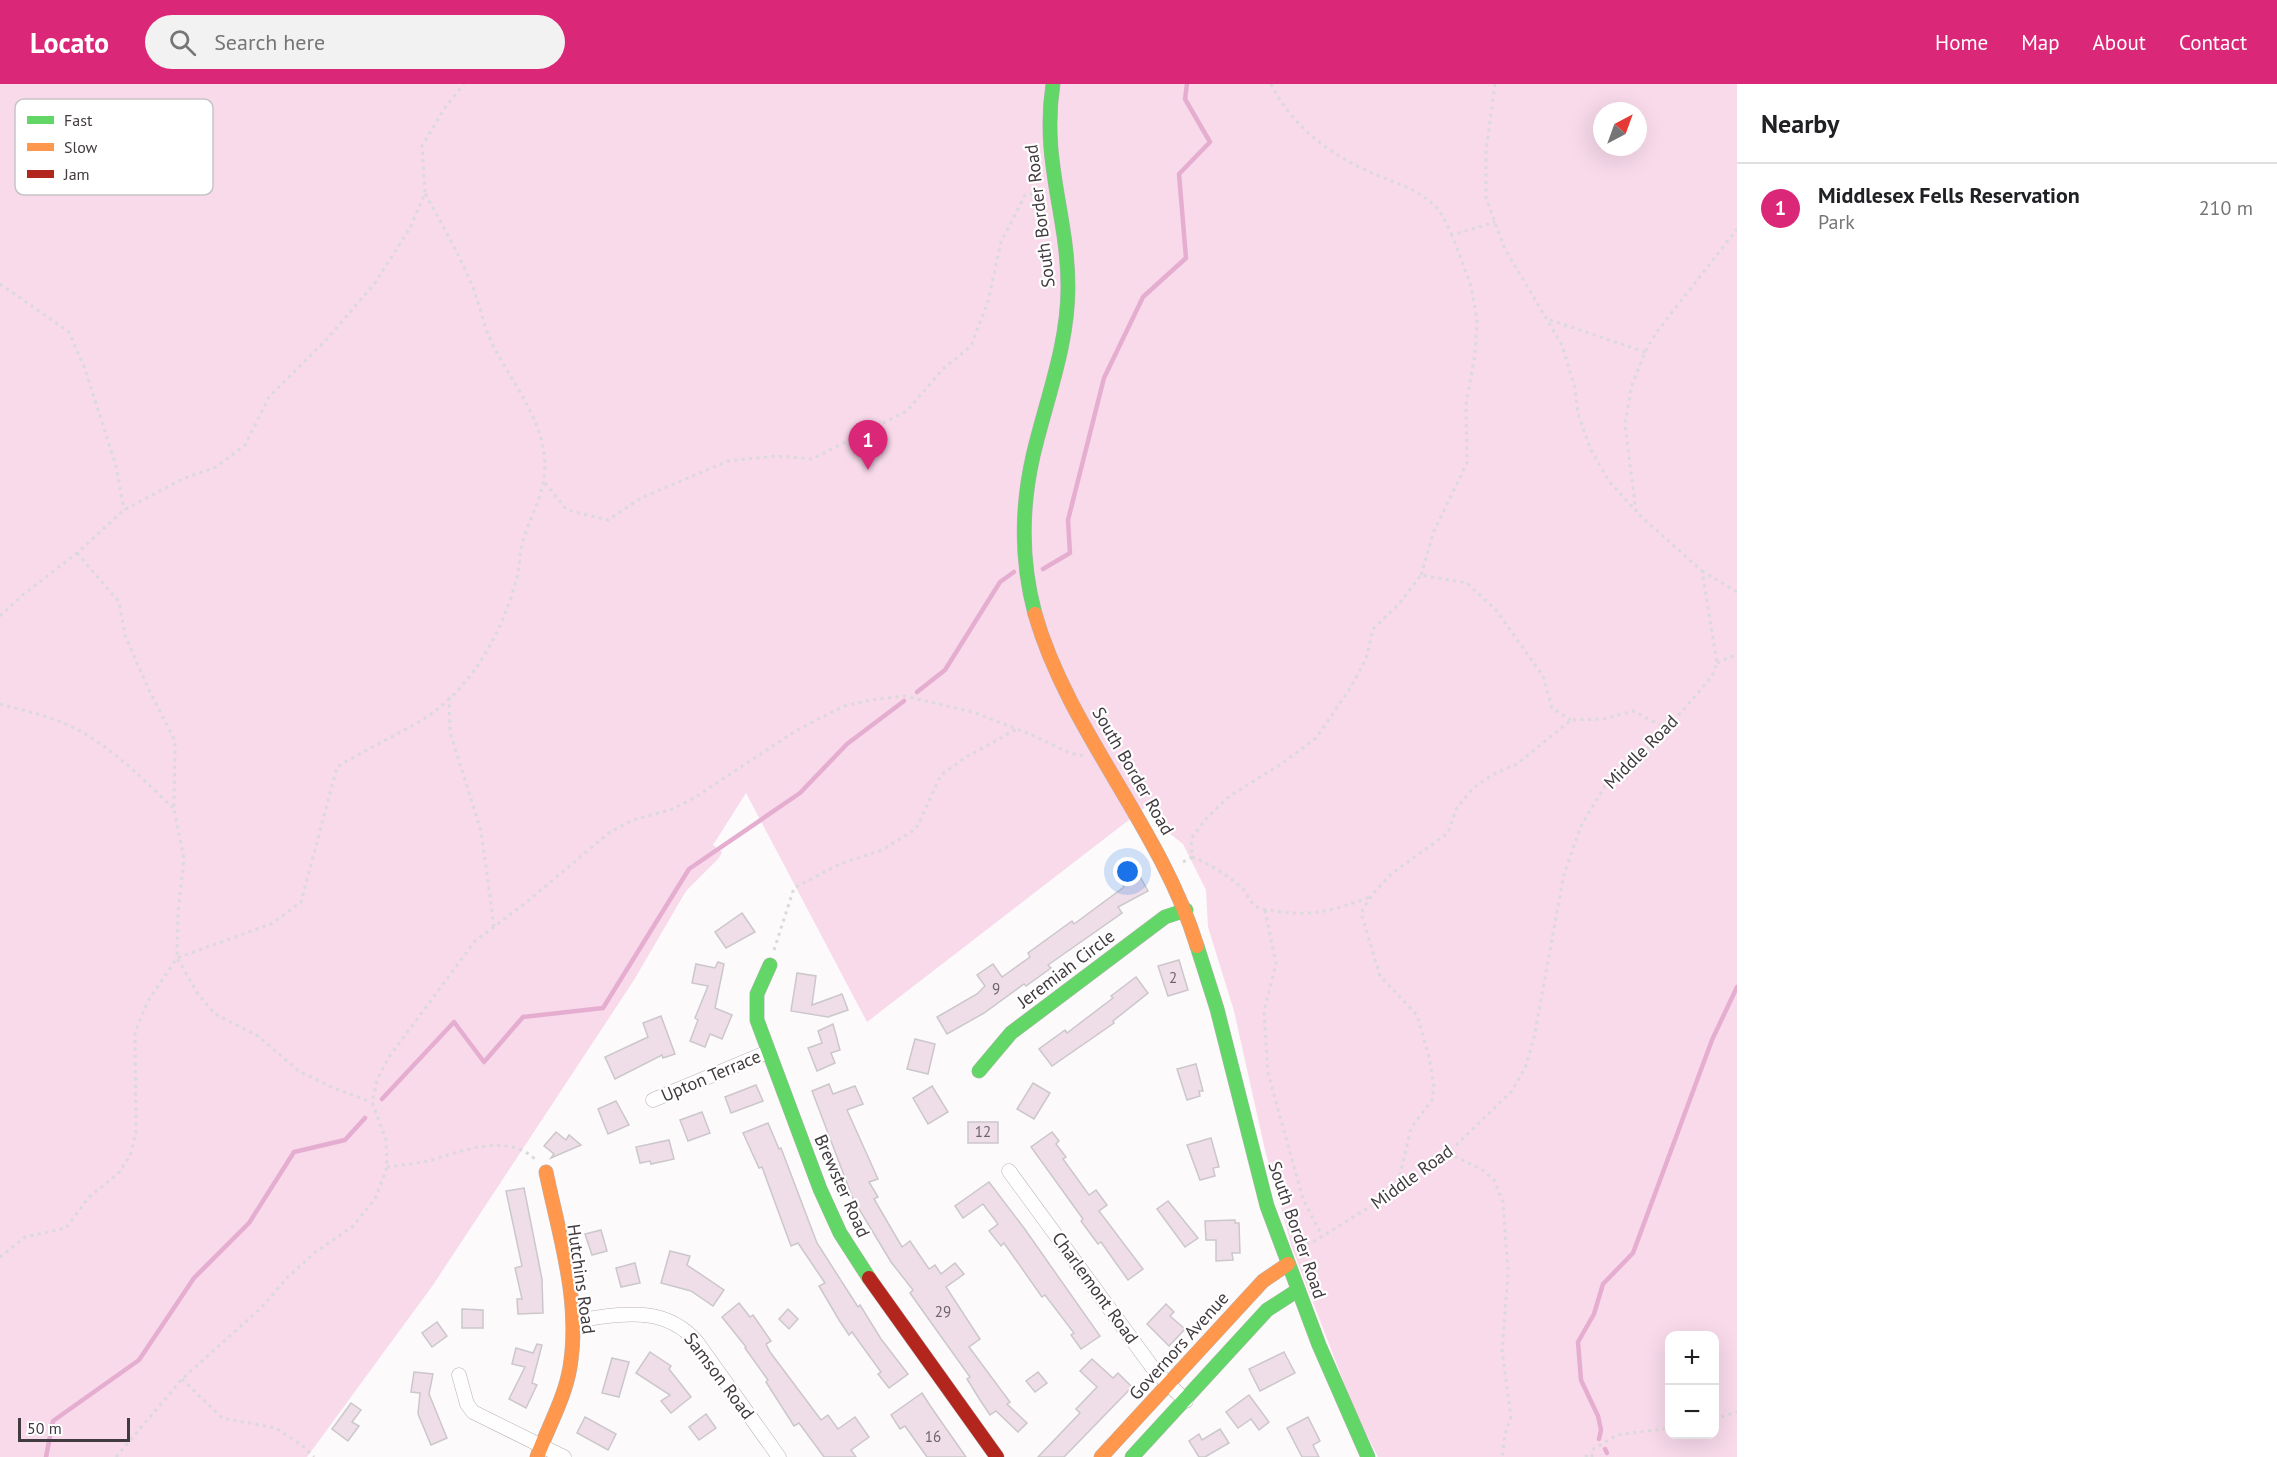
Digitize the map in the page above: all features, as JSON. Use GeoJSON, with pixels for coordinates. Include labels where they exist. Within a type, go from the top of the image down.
{"type":"FeatureCollection","features":[{"type":"Feature","properties":{"kind":"street","name":"South Border Road"},"geometry":{"type":"LineString","coordinates":[[1053,84],[1048,124],[1068,285],[1066,334],[1028,477],[1023,521],[1027,585],[1037,629],[1062,684],[1168,870],[1185,910],[1206,970],[1259,1176],[1285,1257],[1323,1356],[1368,1457]]}},
{"type":"Feature","properties":{"kind":"street","name":"Jeremiah Circle"},"geometry":{"type":"LineString","coordinates":[[979,1071],[1011,1033],[1166,917],[1185,910]]}},
{"type":"Feature","properties":{"kind":"street","name":"Brewster Road"},"geometry":{"type":"LineString","coordinates":[[770,965],[762,981],[756,1005],[757,1020],[820,1189],[851,1252],[997,1457]]}},
{"type":"Feature","properties":{"kind":"street","name":"Upton Terrace"},"geometry":{"type":"LineString","coordinates":[[653,1100],[768,1052]]}},
{"type":"Feature","properties":{"kind":"street","name":"Charlemont Road"},"geometry":{"type":"LineString","coordinates":[[1009,1170],[1168,1386],[1186,1401]]}},
{"type":"Feature","properties":{"kind":"street","name":"Hutchins Road"},"geometry":{"type":"LineString","coordinates":[[539,1451],[564,1393],[570,1366],[573,1321],[546,1172]]}},
{"type":"Feature","properties":{"kind":"street","name":"Governors Avenue"},"geometry":{"type":"LineString","coordinates":[[1101,1457],[1285,1257]]}},
{"type":"Feature","properties":{"kind":"street"},"geometry":{"type":"LineString","coordinates":[[1132,1457],[1186,1401],[1267,1310],[1298,1290]]}},
{"type":"Feature","properties":{"kind":"street","name":"Samson Road"},"geometry":{"type":"LineString","coordinates":[[573,1321],[637,1313],[660,1316],[680,1326],[697,1342],[779,1457]]}},
{"type":"Feature","properties":{"kind":"street"},"geometry":{"type":"LineString","coordinates":[[459,1375],[465,1397],[473,1412],[539,1451],[564,1457]]}},
{"type":"Feature","properties":{"kind":"path"},"geometry":{"type":"LineString","coordinates":[[0,1257],[25,1237],[66,1228],[89,1197],[118,1174],[130,1156],[136,1132],[135,1032],[148,1001],[177,958],[272,924],[301,902],[337,767],[393,734],[418,723],[449,697],[472,673],[496,633],[517,580],[528,524],[545,483],[543,453],[537,423],[517,384],[493,346],[472,284],[425,194],[422,146],[446,105],[464,84]]}},
{"type":"Feature","properties":{"kind":"path"},"geometry":{"type":"LineString","coordinates":[[1192,857],[1191,839],[1204,820],[1219,806],[1316,738],[1349,690],[1366,659],[1373,629],[1399,604],[1420,575],[1434,531],[1467,463],[1466,405],[1475,354],[1477,320],[1471,286],[1452,235],[1438,208],[1414,190],[1369,172],[1325,147],[1295,122],[1271,84]]}},
{"type":"Feature","properties":{"kind":"path"},"geometry":{"type":"LineString","coordinates":[[1495,84],[1486,151],[1486,198],[1504,247],[1550,320],[1562,345],[1575,388],[1578,414],[1591,450],[1609,481],[1636,512],[1702,571],[1737,592]]}},
{"type":"Feature","properties":{"kind":"path"},"geometry":{"type":"LineString","coordinates":[[545,483],[567,510],[608,520],[640,498],[728,461],[777,456],[812,459],[907,411],[943,369],[971,346],[988,302],[1000,242],[1026,195],[1055,191]]}},
{"type":"Feature","properties":{"kind":"path"},"geometry":{"type":"LineString","coordinates":[[0,616],[24,594],[77,553],[124,510],[182,479],[216,467],[245,445],[269,397],[327,339],[375,284],[410,228],[425,194]]}},
{"type":"Feature","properties":{"kind":"path"},"geometry":{"type":"LineString","coordinates":[[1452,235],[1495,222]]}},
{"type":"Feature","properties":{"kind":"path"},"geometry":{"type":"LineString","coordinates":[[1636,512],[1625,424],[1632,385],[1644,352],[1656,333],[1737,229]]}},
{"type":"Feature","properties":{"kind":"path"},"geometry":{"type":"LineString","coordinates":[[0,284],[69,332],[85,369],[116,466],[124,510]]}},
{"type":"Feature","properties":{"kind":"path"},"geometry":{"type":"LineString","coordinates":[[1550,320],[1644,352]]}},
{"type":"Feature","properties":{"kind":"path"},"geometry":{"type":"LineString","coordinates":[[77,553],[119,602],[125,635],[148,688],[175,741],[174,809],[184,859],[178,912],[177,958],[198,994],[215,1014],[258,1036],[300,1072],[372,1102]]}},
{"type":"Feature","properties":{"kind":"path"},"geometry":{"type":"LineString","coordinates":[[1702,571],[1717,663],[1737,654]]}},
{"type":"Feature","properties":{"kind":"path"},"geometry":{"type":"LineString","coordinates":[[1420,575],[1467,583],[1496,610],[1543,676],[1552,708],[1571,720],[1604,719],[1633,711],[1666,728]]}},
{"type":"Feature","properties":{"kind":"path","name":"Middle Road"},"geometry":{"type":"LineString","coordinates":[[1285,1257],[1384,1198],[1448,1153],[1510,1092],[1525,1068],[1534,1038],[1564,874],[1581,826],[1609,779],[1654,743],[1698,693],[1717,663]]}},
{"type":"Feature","properties":{"kind":"path"},"geometry":{"type":"LineString","coordinates":[[116,1457],[182,1379],[261,1308],[286,1279],[307,1260],[352,1227],[375,1199],[387,1167],[386,1140],[372,1102],[377,1080],[389,1057],[475,941],[610,832],[633,820],[670,810],[694,798],[797,730],[844,706],[904,696],[973,712],[1070,753],[1086,756],[1101,751]]}},
{"type":"Feature","properties":{"kind":"path"},"geometry":{"type":"LineString","coordinates":[[449,697],[450,732],[481,831],[494,927]]}},
{"type":"Feature","properties":{"kind":"path"},"geometry":{"type":"LineString","coordinates":[[0,704],[46,716],[76,729],[134,771],[174,809]]}},
{"type":"Feature","properties":{"kind":"path"},"geometry":{"type":"LineString","coordinates":[[1384,1198],[1400,1179],[1410,1128],[1432,1100],[1434,1087],[1429,1057],[1417,1015],[1380,976],[1362,913],[1371,896],[1391,873],[1448,833],[1456,808],[1473,788],[1494,774],[1517,764],[1571,720]]}},
{"type":"Feature","properties":{"kind":"path"},"geometry":{"type":"LineString","coordinates":[[770,965],[794,888],[840,864],[882,850],[916,829],[942,775],[966,757],[1017,729]]}},
{"type":"Feature","properties":{"kind":"path"},"geometry":{"type":"LineString","coordinates":[[1168,870],[1192,857]]}},
{"type":"Feature","properties":{"kind":"path"},"geometry":{"type":"LineString","coordinates":[[1192,857],[1224,874],[1242,889],[1256,907],[1265,910],[1298,915],[1329,912],[1371,896]]}},
{"type":"Feature","properties":{"kind":"path"},"geometry":{"type":"LineString","coordinates":[[1265,910],[1276,964],[1264,1011],[1268,1073],[1303,1199],[1322,1236]]}},
{"type":"Feature","properties":{"kind":"path"},"geometry":{"type":"LineString","coordinates":[[387,1167],[426,1162],[473,1147],[492,1146],[514,1147],[528,1153],[546,1172]]}},
{"type":"Feature","properties":{"kind":"path"},"geometry":{"type":"LineString","coordinates":[[1448,1153],[1481,1169],[1494,1180],[1505,1212],[1508,1272],[1502,1351],[1511,1417],[1505,1434],[1502,1457]]}},
{"type":"Feature","properties":{"kind":"path"},"geometry":{"type":"LineString","coordinates":[[182,1379],[222,1418],[276,1428],[304,1447],[314,1457]]}},
{"type":"Feature","properties":{"kind":"path"},"geometry":{"type":"LineString","coordinates":[[1719,1417],[1737,1412]]}},
{"type":"Feature","properties":{"kind":"path"},"geometry":{"type":"LineString","coordinates":[[1585,1457],[1592,1450],[1617,1435],[1665,1429]]}},
{"type":"Feature","properties":{"kind":"path"},"geometry":{"type":"LineString","coordinates":[[1592,1450],[1592,1457]]}},
{"type":"Feature","properties":{"kind":"shaded area"},"geometry":{"type":"Polygon","coordinates":[[[0,84],[1737,84],[1737,1457],[1378,1457],[1356,1414],[1292,1248],[1265,1150],[1234,1011],[1208,927],[1206,890],[1183,844],[1169,833],[1147,806],[867,1022],[746,793],[713,845],[722,852],[719,858],[686,891],[634,980],[433,1285],[307,1457],[0,1457],[0,84]]]}},
{"type":"Feature","properties":{"kind":"building"},"geometry":{"type":"Polygon","coordinates":[[[1133,864],[1148,891],[1118,907],[1122,913],[1048,965],[1051,968],[1026,986],[1024,984],[984,1013],[947,1034],[937,1017],[977,994],[985,986],[977,975],[993,964],[1002,977],[1030,957],[1028,953],[1072,921],[1074,924],[1124,887],[1116,873],[1133,864]]]}},
{"type":"Feature","properties":{"kind":"building"},"geometry":{"type":"Polygon","coordinates":[[[742,913],[755,932],[726,948],[715,932],[742,913]]]}},
{"type":"Feature","properties":{"kind":"building"},"geometry":{"type":"Polygon","coordinates":[[[1179,960],[1188,990],[1168,996],[1158,966],[1179,960]]]}},
{"type":"Feature","properties":{"kind":"building"},"geometry":{"type":"Polygon","coordinates":[[[718,962],[724,964],[715,1008],[732,1015],[722,1039],[710,1034],[705,1047],[690,1041],[698,1020],[695,1018],[708,986],[692,983],[696,964],[715,968],[718,962]]]}},
{"type":"Feature","properties":{"kind":"building"},"geometry":{"type":"Polygon","coordinates":[[[797,973],[816,976],[812,1005],[842,994],[848,1010],[828,1017],[791,1011],[797,973]]]}},
{"type":"Feature","properties":{"kind":"building"},"geometry":{"type":"Polygon","coordinates":[[[1136,977],[1148,993],[1113,1021],[1114,1023],[1052,1066],[1039,1049],[1065,1030],[1067,1033],[1113,998],[1111,996],[1136,977]]]}},
{"type":"Feature","properties":{"kind":"building"},"geometry":{"type":"Polygon","coordinates":[[[661,1016],[675,1054],[663,1058],[662,1055],[615,1079],[605,1057],[648,1037],[643,1023],[661,1016]]]}},
{"type":"Feature","properties":{"kind":"building"},"geometry":{"type":"Polygon","coordinates":[[[833,1024],[840,1050],[831,1053],[835,1063],[817,1071],[808,1048],[822,1043],[818,1031],[833,1024]]]}},
{"type":"Feature","properties":{"kind":"building"},"geometry":{"type":"Polygon","coordinates":[[[915,1039],[935,1044],[928,1074],[907,1069],[915,1039]]]}},
{"type":"Feature","properties":{"kind":"building"},"geometry":{"type":"Polygon","coordinates":[[[1196,1064],[1203,1091],[1199,1091],[1200,1096],[1187,1100],[1177,1069],[1196,1064]]]}},
{"type":"Feature","properties":{"kind":"building"},"geometry":{"type":"Polygon","coordinates":[[[1033,1083],[1050,1093],[1034,1119],[1017,1109],[1033,1083]]]}},
{"type":"Feature","properties":{"kind":"building"},"geometry":{"type":"Polygon","coordinates":[[[829,1084],[833,1094],[855,1086],[863,1104],[847,1110],[878,1179],[869,1182],[878,1197],[874,1199],[902,1247],[910,1241],[929,1269],[935,1265],[941,1274],[955,1263],[964,1274],[946,1287],[980,1339],[969,1347],[1010,1402],[1007,1404],[1027,1423],[1018,1432],[996,1411],[990,1415],[967,1379],[970,1377],[910,1293],[913,1290],[891,1262],[853,1199],[812,1091],[829,1084]]]}},
{"type":"Feature","properties":{"kind":"building"},"geometry":{"type":"Polygon","coordinates":[[[756,1085],[763,1101],[731,1113],[725,1097],[756,1085]]]}},
{"type":"Feature","properties":{"kind":"building"},"geometry":{"type":"Polygon","coordinates":[[[932,1086],[948,1112],[928,1124],[913,1098],[932,1086]]]}},
{"type":"Feature","properties":{"kind":"building"},"geometry":{"type":"Polygon","coordinates":[[[616,1101],[629,1125],[608,1134],[598,1109],[616,1101]]]}},
{"type":"Feature","properties":{"kind":"building"},"geometry":{"type":"Polygon","coordinates":[[[702,1112],[710,1133],[688,1141],[680,1120],[702,1112]]]}},
{"type":"Feature","properties":{"kind":"building"},"geometry":{"type":"Polygon","coordinates":[[[968,1122],[998,1122],[998,1143],[968,1143],[968,1122]]]}},
{"type":"Feature","properties":{"kind":"building"},"geometry":{"type":"Polygon","coordinates":[[[768,1123],[779,1149],[781,1148],[817,1243],[858,1307],[860,1305],[881,1339],[908,1374],[889,1388],[878,1374],[881,1372],[852,1332],[849,1335],[839,1320],[819,1286],[825,1283],[798,1243],[791,1246],[762,1167],[759,1168],[743,1133],[768,1123]]]}},
{"type":"Feature","properties":{"kind":"building"},"geometry":{"type":"Polygon","coordinates":[[[556,1132],[566,1140],[569,1135],[581,1145],[551,1158],[554,1154],[544,1146],[556,1132]]]}},
{"type":"Feature","properties":{"kind":"building"},"geometry":{"type":"Polygon","coordinates":[[[1052,1132],[1059,1141],[1056,1144],[1066,1157],[1063,1159],[1089,1195],[1096,1190],[1107,1205],[1099,1211],[1143,1269],[1128,1280],[1101,1242],[1098,1244],[1081,1221],[1083,1219],[1031,1147],[1052,1132]]]}},
{"type":"Feature","properties":{"kind":"building"},"geometry":{"type":"Polygon","coordinates":[[[1211,1138],[1219,1167],[1213,1168],[1215,1176],[1200,1180],[1187,1145],[1211,1138]]]}},
{"type":"Feature","properties":{"kind":"building"},"geometry":{"type":"Polygon","coordinates":[[[669,1140],[674,1159],[651,1164],[650,1161],[640,1163],[636,1147],[669,1140]]]}},
{"type":"Feature","properties":{"kind":"building"},"geometry":{"type":"Polygon","coordinates":[[[989,1182],[1100,1336],[1081,1349],[1071,1335],[1074,1333],[1045,1295],[1042,1297],[1004,1243],[1001,1246],[989,1231],[998,1224],[983,1204],[963,1218],[955,1206],[989,1182]]]}},
{"type":"Feature","properties":{"kind":"building"},"geometry":{"type":"Polygon","coordinates":[[[524,1188],[542,1279],[543,1313],[518,1314],[517,1299],[522,1299],[515,1268],[522,1266],[506,1191],[524,1188]]]}},
{"type":"Feature","properties":{"kind":"building"},"geometry":{"type":"Polygon","coordinates":[[[1168,1201],[1198,1238],[1185,1247],[1157,1209],[1168,1201]]]}},
{"type":"Feature","properties":{"kind":"building"},"geometry":{"type":"Polygon","coordinates":[[[1235,1220],[1235,1223],[1239,1223],[1240,1253],[1232,1253],[1233,1260],[1216,1261],[1216,1240],[1206,1240],[1205,1221],[1235,1220]]]}},
{"type":"Feature","properties":{"kind":"building"},"geometry":{"type":"Polygon","coordinates":[[[601,1230],[607,1251],[592,1255],[585,1234],[601,1230]]]}},
{"type":"Feature","properties":{"kind":"building"},"geometry":{"type":"Polygon","coordinates":[[[670,1251],[690,1256],[687,1265],[724,1290],[713,1306],[691,1291],[661,1283],[670,1251]]]}},
{"type":"Feature","properties":{"kind":"building"},"geometry":{"type":"Polygon","coordinates":[[[635,1263],[640,1283],[621,1287],[616,1268],[635,1263]]]}},
{"type":"Feature","properties":{"kind":"building"},"geometry":{"type":"Polygon","coordinates":[[[739,1303],[750,1317],[753,1315],[771,1341],[766,1344],[770,1352],[821,1420],[828,1415],[838,1429],[855,1417],[869,1437],[851,1450],[856,1457],[824,1457],[799,1423],[794,1426],[766,1382],[768,1380],[722,1317],[739,1303]]]}},
{"type":"Feature","properties":{"kind":"building"},"geometry":{"type":"Polygon","coordinates":[[[1166,1304],[1174,1312],[1170,1316],[1185,1329],[1169,1346],[1147,1324],[1166,1304]]]}},
{"type":"Feature","properties":{"kind":"building"},"geometry":{"type":"Polygon","coordinates":[[[462,1309],[483,1310],[483,1328],[462,1328],[462,1309]]]}},
{"type":"Feature","properties":{"kind":"building"},"geometry":{"type":"Polygon","coordinates":[[[788,1309],[798,1319],[789,1329],[779,1319],[788,1309]]]}},
{"type":"Feature","properties":{"kind":"building"},"geometry":{"type":"Polygon","coordinates":[[[437,1322],[447,1336],[432,1347],[422,1333],[437,1322]]]}},
{"type":"Feature","properties":{"kind":"building"},"geometry":{"type":"Polygon","coordinates":[[[537,1344],[542,1345],[532,1383],[537,1385],[526,1408],[509,1399],[525,1367],[512,1364],[516,1348],[533,1353],[537,1344]]]}},
{"type":"Feature","properties":{"kind":"building"},"geometry":{"type":"Polygon","coordinates":[[[650,1352],[671,1366],[669,1369],[691,1397],[671,1413],[661,1401],[670,1395],[636,1373],[650,1352]]]}},
{"type":"Feature","properties":{"kind":"building"},"geometry":{"type":"Polygon","coordinates":[[[1284,1352],[1295,1373],[1260,1391],[1249,1369],[1284,1352]]]}},
{"type":"Feature","properties":{"kind":"building"},"geometry":{"type":"Polygon","coordinates":[[[612,1358],[629,1362],[619,1397],[602,1393],[612,1358]]]}},
{"type":"Feature","properties":{"kind":"building"},"geometry":{"type":"Polygon","coordinates":[[[1092,1359],[1113,1378],[1118,1373],[1132,1387],[1064,1457],[1038,1457],[1080,1413],[1076,1409],[1097,1387],[1080,1371],[1092,1359]]]}},
{"type":"Feature","properties":{"kind":"building"},"geometry":{"type":"Polygon","coordinates":[[[414,1372],[433,1374],[429,1394],[447,1438],[431,1445],[418,1414],[420,1393],[411,1392],[414,1372]]]}},
{"type":"Feature","properties":{"kind":"building"},"geometry":{"type":"Polygon","coordinates":[[[1038,1372],[1047,1383],[1035,1392],[1026,1381],[1038,1372]]]}},
{"type":"Feature","properties":{"kind":"building"},"geometry":{"type":"Polygon","coordinates":[[[922,1393],[966,1457],[927,1457],[905,1426],[900,1429],[891,1415],[922,1393]]]}},
{"type":"Feature","properties":{"kind":"building"},"geometry":{"type":"Polygon","coordinates":[[[1249,1395],[1269,1422],[1259,1430],[1251,1419],[1238,1428],[1226,1412],[1249,1395]]]}},
{"type":"Feature","properties":{"kind":"building"},"geometry":{"type":"Polygon","coordinates":[[[351,1403],[361,1410],[352,1422],[359,1426],[348,1441],[332,1429],[351,1403]]]}},
{"type":"Feature","properties":{"kind":"building"},"geometry":{"type":"Polygon","coordinates":[[[706,1414],[716,1428],[699,1440],[689,1427],[706,1414]]]}},
{"type":"Feature","properties":{"kind":"building"},"geometry":{"type":"Polygon","coordinates":[[[585,1417],[616,1434],[608,1450],[577,1433],[585,1417]]]}},
{"type":"Feature","properties":{"kind":"building"},"geometry":{"type":"Polygon","coordinates":[[[1308,1417],[1320,1441],[1313,1445],[1319,1457],[1302,1457],[1287,1428],[1308,1417]]]}},
{"type":"Feature","properties":{"kind":"building"},"geometry":{"type":"Polygon","coordinates":[[[1220,1429],[1229,1443],[1205,1457],[1199,1457],[1189,1441],[1199,1434],[1202,1440],[1220,1429]]]}},
{"type":"Feature","properties":{"kind":"waterway"},"geometry":{"type":"LineString","coordinates":[[1043,569],[1070,553],[1068,520],[1104,378],[1143,297],[1186,258],[1179,174],[1210,142],[1185,99],[1187,84]]}},
{"type":"Feature","properties":{"kind":"waterway"},"geometry":{"type":"LineString","coordinates":[[917,692],[945,670],[1000,582],[1014,572]]}},
{"type":"Feature","properties":{"kind":"waterway"},"geometry":{"type":"LineString","coordinates":[[382,1099],[454,1022],[484,1062],[523,1017],[603,1008],[689,869],[800,793],[847,744],[904,701]]}},
{"type":"Feature","properties":{"kind":"waterway"},"geometry":{"type":"LineString","coordinates":[[1599,1439],[1601,1430],[1598,1416],[1581,1380],[1578,1342],[1594,1314],[1603,1284],[1633,1253],[1712,1040],[1737,987]]}},
{"type":"Feature","properties":{"kind":"waterway"},"geometry":{"type":"LineString","coordinates":[[46,1457],[53,1421],[139,1360],[194,1278],[249,1223],[294,1152],[345,1140],[365,1118]]}},
{"type":"Feature","properties":{"kind":"waterway"},"geometry":{"type":"LineString","coordinates":[[1605,1449],[1607,1453]]}},
{"type":"Feature","properties":{"kind":"traffic: fast"},"geometry":{"type":"LineString","coordinates":[[1035,614],[1025,555],[1026,496],[1033,456],[1060,352],[1068,287],[1064,236],[1050,138],[1053,84]]}},
{"type":"Feature","properties":{"kind":"traffic: fast"},"geometry":{"type":"LineString","coordinates":[[979,1071],[1011,1033],[1165,917],[1186,910]]}},
{"type":"Feature","properties":{"kind":"traffic: fast"},"geometry":{"type":"LineString","coordinates":[[1197,946],[1217,1009],[1267,1206],[1319,1345],[1368,1457]]}},
{"type":"Feature","properties":{"kind":"traffic: fast"},"geometry":{"type":"LineString","coordinates":[[770,965],[757,994],[757,1020],[820,1189],[840,1233],[869,1278]]}},
{"type":"Feature","properties":{"kind":"traffic: fast"},"geometry":{"type":"LineString","coordinates":[[1132,1457],[1267,1310],[1298,1290]]}},
{"type":"Feature","properties":{"kind":"traffic: slow"},"geometry":{"type":"LineString","coordinates":[[1035,614],[1050,657],[1069,699],[1161,860],[1181,902],[1197,946]]}},
{"type":"Feature","properties":{"kind":"traffic: slow"},"geometry":{"type":"LineString","coordinates":[[537,1457],[568,1379],[573,1342],[571,1293],[546,1172]]}},
{"type":"Feature","properties":{"kind":"traffic: slow"},"geometry":{"type":"LineString","coordinates":[[1101,1457],[1263,1281],[1288,1264]]}},
{"type":"Feature","properties":{"kind":"traffic: jam"},"geometry":{"type":"LineString","coordinates":[[869,1278],[997,1457]]}},
{"type":"Feature","properties":{"kind":"place","name":"Middlesex Fells Reservation"},"geometry":{"type":"Point","coordinates":[868,470]}}]}
